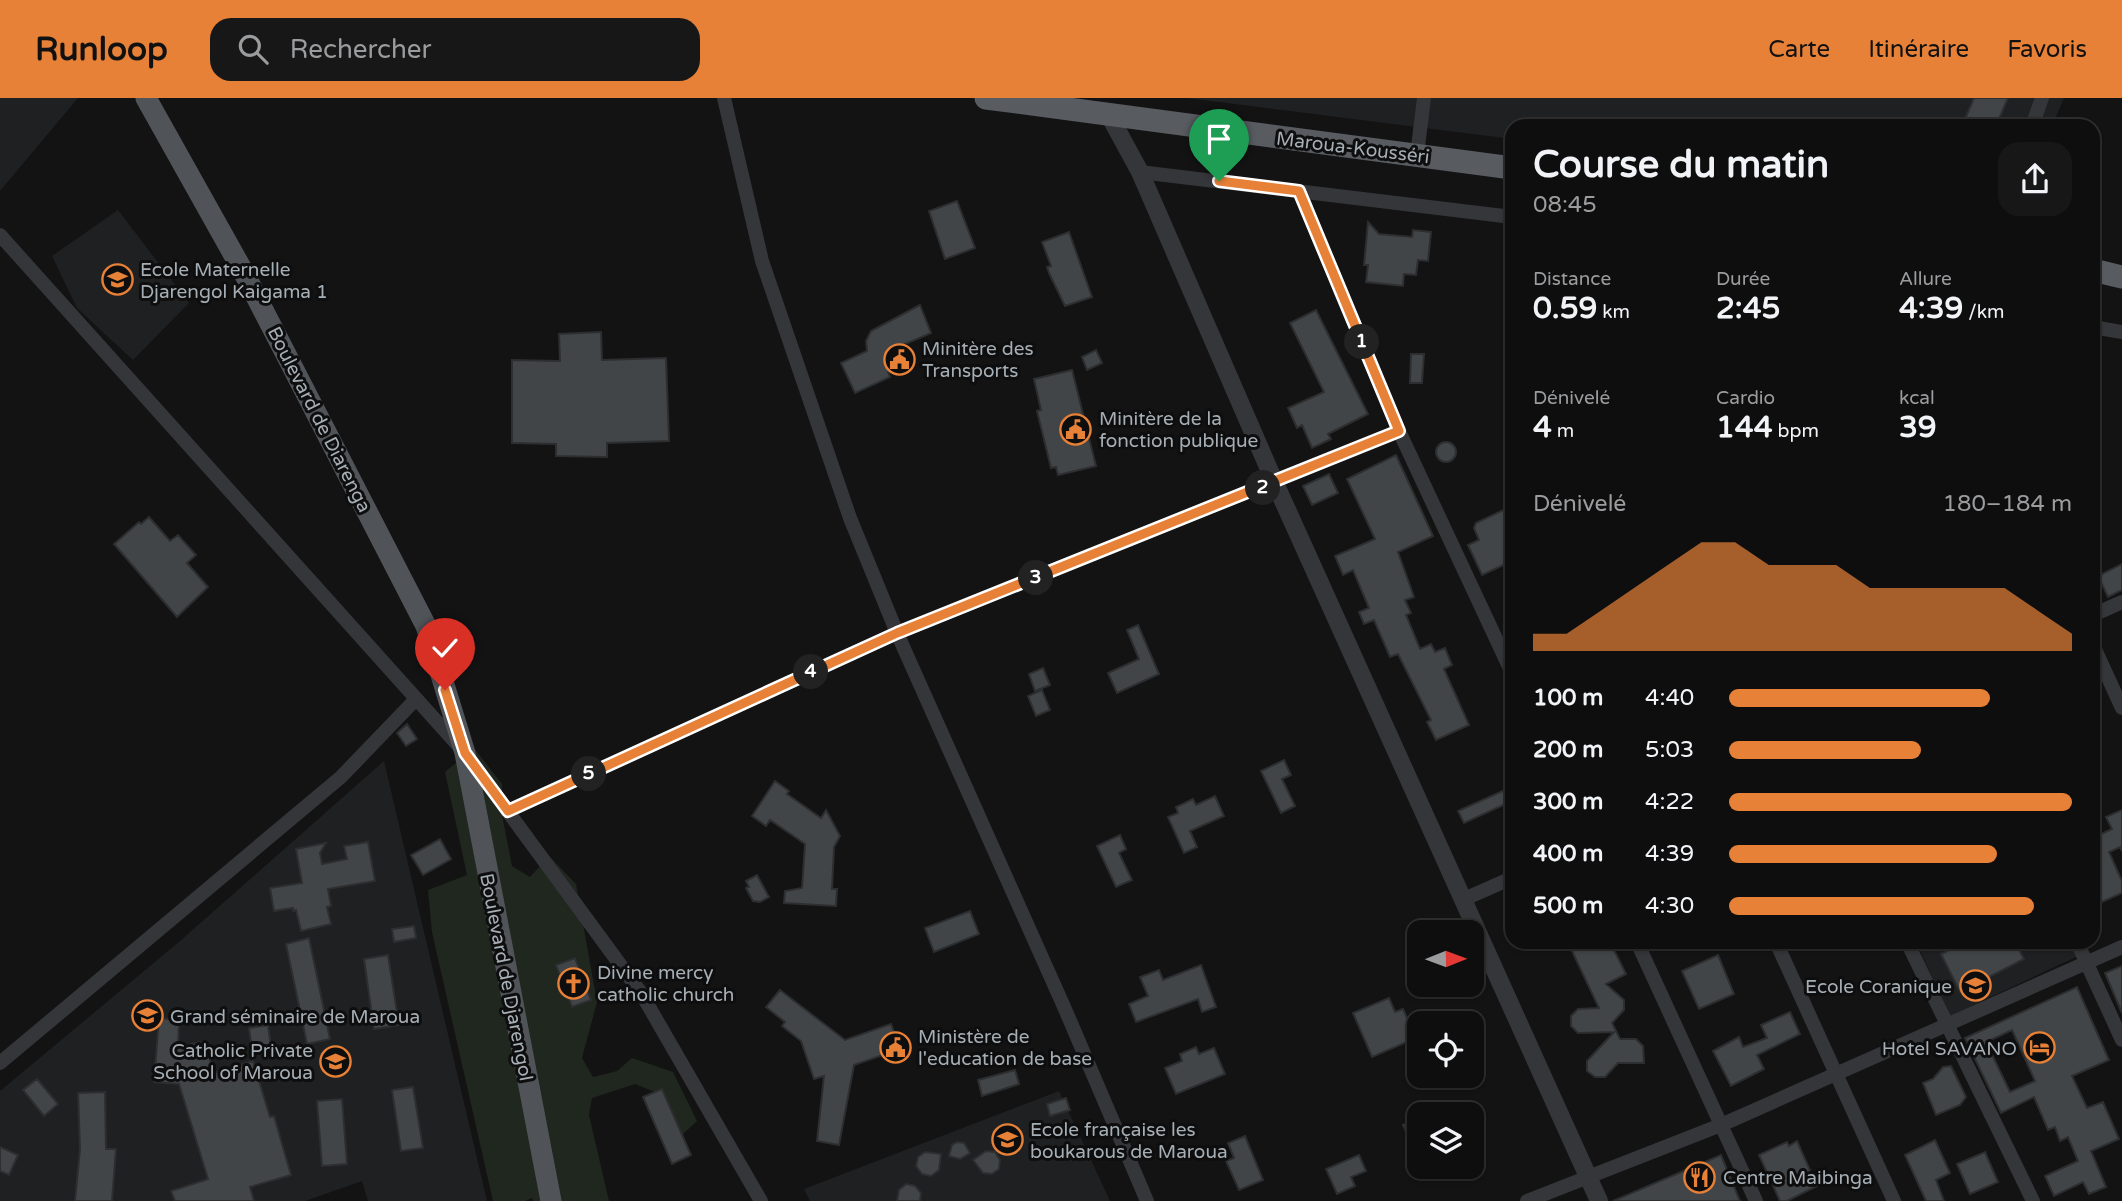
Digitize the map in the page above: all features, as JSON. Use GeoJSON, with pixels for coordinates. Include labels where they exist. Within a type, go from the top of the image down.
{"type":"FeatureCollection","features":[{"type":"Feature","properties":{"kind":"highway","name":"Maroua-Kousséri"},"geometry":{"type":"LineString","coordinates":[[986,98],[1505,167]]}},
{"type":"Feature","properties":{"kind":"highway"},"geometry":{"type":"LineString","coordinates":[[2100,272],[2122,277]]}},
{"type":"Feature","properties":{"kind":"main road","name":"Boulevard de Diarenga"},"geometry":{"type":"LineString","coordinates":[[146,98],[244,274],[426,626],[465,753]]}},
{"type":"Feature","properties":{"kind":"main road","name":"Boulevard de Djarengol"},"geometry":{"type":"LineString","coordinates":[[465,753],[551,1201]]}},
{"type":"Feature","properties":{"kind":"street"},"geometry":{"type":"LineString","coordinates":[[724,98],[762,261],[850,518],[897,633],[1065,1009],[1147,1201]]}},
{"type":"Feature","properties":{"kind":"street"},"geometry":{"type":"LineString","coordinates":[[1417,156],[1424,98]]}},
{"type":"Feature","properties":{"kind":"street"},"geometry":{"type":"LineString","coordinates":[[2034,119],[2042,98]]}},
{"type":"Feature","properties":{"kind":"street"},"geometry":{"type":"LineString","coordinates":[[1109,115],[1140,172],[1275,483],[1598,1201]]}},
{"type":"Feature","properties":{"kind":"street"},"geometry":{"type":"LineString","coordinates":[[1140,172],[1505,215]]}},
{"type":"Feature","properties":{"kind":"street"},"geometry":{"type":"LineString","coordinates":[[1299,191],[1399,431],[1505,658]]}},
{"type":"Feature","properties":{"kind":"street"},"geometry":{"type":"LineString","coordinates":[[0,235],[465,753],[641,993],[761,1201]]}},
{"type":"Feature","properties":{"kind":"street"},"geometry":{"type":"LineString","coordinates":[[2100,328],[2122,332]]}},
{"type":"Feature","properties":{"kind":"street"},"geometry":{"type":"LineString","coordinates":[[508,811],[897,633],[1399,431]]}},
{"type":"Feature","properties":{"kind":"street"},"geometry":{"type":"LineString","coordinates":[[2100,612],[2122,602]]}},
{"type":"Feature","properties":{"kind":"street"},"geometry":{"type":"LineString","coordinates":[[2100,660],[2122,708]]}},
{"type":"Feature","properties":{"kind":"street"},"geometry":{"type":"LineString","coordinates":[[0,1063],[341,777],[416,699]]}},
{"type":"Feature","properties":{"kind":"street"},"geometry":{"type":"LineString","coordinates":[[1462,901],[1505,881]]}},
{"type":"Feature","properties":{"kind":"street"},"geometry":{"type":"LineString","coordinates":[[1527,1201],[1721,1125],[1947,1027],[2122,947]]}},
{"type":"Feature","properties":{"kind":"street"},"geometry":{"type":"LineString","coordinates":[[1640,949],[1756,1201]]}},
{"type":"Feature","properties":{"kind":"street"},"geometry":{"type":"LineString","coordinates":[[1779,949],[1894,1201]]}},
{"type":"Feature","properties":{"kind":"street"},"geometry":{"type":"LineString","coordinates":[[1910,949],[2033,1201]]}},
{"type":"Feature","properties":{"kind":"street"},"geometry":{"type":"LineString","coordinates":[[2080,949],[2122,1040]]}},
{"type":"Feature","properties":{"kind":"shaded area"},"geometry":{"type":"Polygon","coordinates":[[[0,98],[78,98],[0,191],[0,98]]]}},
{"type":"Feature","properties":{"kind":"shaded area"},"geometry":{"type":"Polygon","coordinates":[[[1187,98],[2064,98],[2055,119],[1505,119],[1505,138],[1187,98]]]}},
{"type":"Feature","properties":{"kind":"shaded area","name":"Ecole Maternelle Djarengol Kaigama 1"},"geometry":{"type":"Polygon","coordinates":[[[118,210],[189,303],[133,360],[77,308],[52,256],[118,210]]]}},
{"type":"Feature","properties":{"kind":"shaded area"},"geometry":{"type":"Polygon","coordinates":[[[474,748],[502,784],[502,815],[512,866],[530,877],[549,856],[576,884],[597,1002],[582,1058],[593,1077],[617,1071],[632,1058],[673,1072],[697,1121],[682,1135],[665,1096],[635,1084],[592,1098],[589,1115],[609,1201],[533,1201],[532,1198],[525,1201],[493,1201],[432,932],[428,890],[467,875],[445,772],[474,748]]]}},
{"type":"Feature","properties":{"kind":"shaded area","name":"Catholic Private School of Maroua"},"geometry":{"type":"Polygon","coordinates":[[[384,761],[487,1201],[368,1201],[362,1181],[305,1201],[0,1201],[0,1091],[180,941],[384,761]]]}},
{"type":"Feature","properties":{"kind":"shaded area","name":"Ecole Coranique"},"geometry":{"type":"Polygon","coordinates":[[[1919,949],[2074,949],[2078,956],[1950,1016],[1919,949]]]}},
{"type":"Feature","properties":{"kind":"shaded area","name":"Ecole française les boukarous de Maroua"},"geometry":{"type":"Polygon","coordinates":[[[1059,1091],[1110,1201],[810,1201],[804,1189],[1059,1091]]]}},
{"type":"Feature","properties":{"kind":"building"},"geometry":{"type":"Polygon","coordinates":[[[1974,98],[2008,98],[1999,119],[1965,119],[1974,98]]]}},
{"type":"Feature","properties":{"kind":"building"},"geometry":{"type":"Polygon","coordinates":[[[957,201],[975,248],[945,259],[929,211],[957,201]]]}},
{"type":"Feature","properties":{"kind":"building"},"geometry":{"type":"Polygon","coordinates":[[[1368,222],[1379,234],[1412,237],[1413,230],[1431,232],[1428,261],[1418,260],[1416,275],[1404,274],[1403,286],[1366,282],[1368,265],[1364,265],[1368,222]]]}},
{"type":"Feature","properties":{"kind":"building"},"geometry":{"type":"Polygon","coordinates":[[[1069,232],[1092,297],[1065,306],[1049,273],[1047,267],[1051,266],[1042,242],[1069,232]]]}},
{"type":"Feature","properties":{"kind":"building"},"geometry":{"type":"Polygon","coordinates":[[[920,305],[931,333],[891,350],[903,362],[899,368],[888,372],[890,377],[855,393],[841,363],[867,351],[866,341],[871,331],[920,305]]]}},
{"type":"Feature","properties":{"kind":"building"},"geometry":{"type":"Polygon","coordinates":[[[1316,310],[1368,414],[1328,434],[1331,439],[1312,448],[1302,425],[1297,428],[1288,408],[1324,392],[1290,323],[1316,310]]]}},
{"type":"Feature","properties":{"kind":"building"},"geometry":{"type":"Polygon","coordinates":[[[601,332],[602,360],[666,358],[669,441],[607,443],[607,457],[556,456],[556,444],[512,443],[512,360],[560,361],[559,334],[601,332]]]}},
{"type":"Feature","properties":{"kind":"building"},"geometry":{"type":"Polygon","coordinates":[[[1096,350],[1102,363],[1087,370],[1082,357],[1096,350]]]}},
{"type":"Feature","properties":{"kind":"building"},"geometry":{"type":"Polygon","coordinates":[[[1411,354],[1424,354],[1422,383],[1410,383],[1411,354]]]}},
{"type":"Feature","properties":{"kind":"building"},"geometry":{"type":"Polygon","coordinates":[[[1072,370],[1096,466],[1058,475],[1056,467],[1051,468],[1037,411],[1041,410],[1034,379],[1072,370]]]}},
{"type":"Feature","properties":{"kind":"building"},"geometry":{"type":"Polygon","coordinates":[[[1442,442],[1450,442],[1456,452],[1450,462],[1442,462],[1436,456],[1436,448],[1442,442]]]}},
{"type":"Feature","properties":{"kind":"building"},"geometry":{"type":"Polygon","coordinates":[[[1396,455],[1433,536],[1398,552],[1414,597],[1405,600],[1411,613],[1406,615],[1420,649],[1431,644],[1435,652],[1445,648],[1452,665],[1444,669],[1469,725],[1436,740],[1427,722],[1431,720],[1398,654],[1390,657],[1374,620],[1364,624],[1359,612],[1369,608],[1353,570],[1343,575],[1335,556],[1375,539],[1347,479],[1396,455]]]}},
{"type":"Feature","properties":{"kind":"building"},"geometry":{"type":"Polygon","coordinates":[[[1329,474],[1338,493],[1312,505],[1303,486],[1329,474]]]}},
{"type":"Feature","properties":{"kind":"building"},"geometry":{"type":"Polygon","coordinates":[[[1505,509],[1505,564],[1482,575],[1468,545],[1479,540],[1474,528],[1476,523],[1505,509]]]}},
{"type":"Feature","properties":{"kind":"building"},"geometry":{"type":"Polygon","coordinates":[[[149,517],[170,541],[178,535],[196,555],[187,563],[208,587],[177,617],[114,544],[139,522],[141,524],[149,517]]]}},
{"type":"Feature","properties":{"kind":"building"},"geometry":{"type":"Polygon","coordinates":[[[2122,564],[2122,590],[2108,597],[2100,575],[2122,564]]]}},
{"type":"Feature","properties":{"kind":"building"},"geometry":{"type":"Polygon","coordinates":[[[1138,625],[1159,674],[1117,693],[1108,673],[1139,659],[1127,630],[1138,625]]]}},
{"type":"Feature","properties":{"kind":"building"},"geometry":{"type":"Polygon","coordinates":[[[1043,668],[1050,685],[1035,691],[1029,674],[1043,668]]]}},
{"type":"Feature","properties":{"kind":"building"},"geometry":{"type":"Polygon","coordinates":[[[1042,690],[1050,710],[1036,716],[1028,696],[1042,690]]]}},
{"type":"Feature","properties":{"kind":"building"},"geometry":{"type":"Polygon","coordinates":[[[407,724],[417,739],[406,746],[397,733],[407,724]]]}},
{"type":"Feature","properties":{"kind":"building"},"geometry":{"type":"Polygon","coordinates":[[[1284,760],[1291,775],[1282,779],[1295,806],[1281,813],[1261,771],[1284,760]]]}},
{"type":"Feature","properties":{"kind":"building"},"geometry":{"type":"Polygon","coordinates":[[[775,781],[789,791],[787,794],[821,818],[826,810],[840,836],[834,847],[832,889],[837,889],[836,906],[784,903],[785,891],[802,888],[805,844],[770,820],[766,826],[752,816],[775,781]]]}},
{"type":"Feature","properties":{"kind":"building"},"geometry":{"type":"Polygon","coordinates":[[[1505,790],[1505,804],[1464,823],[1458,811],[1505,790]]]}},
{"type":"Feature","properties":{"kind":"building"},"geometry":{"type":"Polygon","coordinates":[[[1215,796],[1224,816],[1190,831],[1197,847],[1184,853],[1168,817],[1178,813],[1176,807],[1193,799],[1196,805],[1215,796]]]}},
{"type":"Feature","properties":{"kind":"building"},"geometry":{"type":"Polygon","coordinates":[[[2122,810],[2122,851],[2120,847],[2109,852],[2122,881],[2122,893],[2100,903],[2100,835],[2112,829],[2106,817],[2122,810]]]}},
{"type":"Feature","properties":{"kind":"building"},"geometry":{"type":"Polygon","coordinates":[[[1120,835],[1126,849],[1119,853],[1132,880],[1116,887],[1097,846],[1120,835]]]}},
{"type":"Feature","properties":{"kind":"building"},"geometry":{"type":"Polygon","coordinates":[[[440,839],[451,859],[423,875],[411,855],[440,839]]]}},
{"type":"Feature","properties":{"kind":"building"},"geometry":{"type":"Polygon","coordinates":[[[368,842],[375,881],[328,889],[331,906],[327,907],[331,924],[301,931],[296,910],[293,911],[293,908],[274,911],[270,888],[302,883],[296,849],[326,843],[320,853],[322,864],[347,859],[344,846],[368,842]]]}},
{"type":"Feature","properties":{"kind":"building"},"geometry":{"type":"Polygon","coordinates":[[[757,875],[769,897],[760,902],[753,901],[746,888],[749,887],[746,881],[757,875]]]}},
{"type":"Feature","properties":{"kind":"building"},"geometry":{"type":"Polygon","coordinates":[[[970,911],[979,934],[934,952],[925,928],[970,911]]]}},
{"type":"Feature","properties":{"kind":"building"},"geometry":{"type":"Polygon","coordinates":[[[414,926],[416,938],[394,942],[392,929],[414,926]]]}},
{"type":"Feature","properties":{"kind":"building"},"geometry":{"type":"Polygon","coordinates":[[[309,938],[330,1039],[307,1044],[286,944],[309,938]]]}},
{"type":"Feature","properties":{"kind":"building"},"geometry":{"type":"Polygon","coordinates":[[[1614,949],[1626,974],[1606,984],[1624,1000],[1624,1010],[1612,1023],[1620,1039],[1636,1039],[1643,1046],[1644,1063],[1618,1063],[1605,1077],[1595,1077],[1587,1071],[1587,1061],[1614,1032],[1578,1033],[1571,1026],[1571,1016],[1578,1009],[1599,1008],[1572,951],[1614,949]]]}},
{"type":"Feature","properties":{"kind":"building"},"geometry":{"type":"Polygon","coordinates":[[[1951,949],[2019,949],[2024,959],[1960,992],[1941,954],[1951,949]]]}},
{"type":"Feature","properties":{"kind":"building"},"geometry":{"type":"Polygon","coordinates":[[[388,955],[399,1025],[374,1029],[364,959],[388,955]]]}},
{"type":"Feature","properties":{"kind":"building"},"geometry":{"type":"Polygon","coordinates":[[[1718,955],[1734,994],[1699,1009],[1682,971],[1718,955]]]}},
{"type":"Feature","properties":{"kind":"building","name":"Divine mercy catholic church"},"geometry":{"type":"Polygon","coordinates":[[[575,958],[591,1000],[572,1007],[556,965],[575,958]]]}},
{"type":"Feature","properties":{"kind":"building"},"geometry":{"type":"Polygon","coordinates":[[[1201,965],[1216,1007],[1202,1012],[1198,999],[1136,1022],[1129,1004],[1148,996],[1140,977],[1159,970],[1163,980],[1201,965]]]}},
{"type":"Feature","properties":{"kind":"building"},"geometry":{"type":"Polygon","coordinates":[[[2122,966],[2122,1013],[2105,973],[2122,966]]]}},
{"type":"Feature","properties":{"kind":"building"},"geometry":{"type":"Polygon","coordinates":[[[2077,987],[2109,1060],[2072,1076],[2087,1108],[2103,1102],[2119,1139],[2091,1151],[2106,1187],[2089,1194],[2083,1182],[2054,1196],[2045,1176],[2078,1161],[2068,1137],[2060,1141],[2055,1127],[2048,1130],[2034,1097],[2001,1113],[1965,1038],[2077,987]],[[2012,1030],[1986,1042],[2010,1092],[2035,1081],[2012,1030]]]}},
{"type":"Feature","properties":{"kind":"building"},"geometry":{"type":"Polygon","coordinates":[[[780,990],[845,1040],[891,1024],[900,1049],[854,1065],[839,1145],[817,1141],[824,1076],[814,1079],[801,1041],[782,1026],[785,1022],[766,1007],[780,990]]]}},
{"type":"Feature","properties":{"kind":"building"},"geometry":{"type":"Polygon","coordinates":[[[1389,998],[1395,1012],[1403,1009],[1407,1018],[1407,1042],[1372,1057],[1353,1013],[1389,998]]]}},
{"type":"Feature","properties":{"kind":"building"},"geometry":{"type":"Polygon","coordinates":[[[1790,1012],[1800,1034],[1757,1055],[1764,1069],[1731,1086],[1713,1051],[1739,1037],[1743,1047],[1767,1038],[1761,1025],[1790,1012]]]}},
{"type":"Feature","properties":{"kind":"building"},"geometry":{"type":"Polygon","coordinates":[[[159,1018],[179,1020],[178,1047],[206,1041],[213,1073],[253,1061],[270,1117],[274,1116],[291,1175],[250,1187],[254,1201],[175,1201],[171,1191],[208,1179],[179,1084],[154,1082],[159,1018]]]}},
{"type":"Feature","properties":{"kind":"building"},"geometry":{"type":"Polygon","coordinates":[[[268,1025],[271,1047],[252,1050],[249,1028],[268,1025]]]}},
{"type":"Feature","properties":{"kind":"building"},"geometry":{"type":"Polygon","coordinates":[[[1196,1047],[1199,1054],[1214,1048],[1225,1074],[1176,1094],[1165,1068],[1182,1061],[1180,1054],[1196,1047]]]}},
{"type":"Feature","properties":{"kind":"building"},"geometry":{"type":"Polygon","coordinates":[[[1951,1066],[1966,1097],[1960,1105],[1936,1115],[1923,1083],[1933,1079],[1943,1067],[1951,1066]]]}},
{"type":"Feature","properties":{"kind":"building"},"geometry":{"type":"Polygon","coordinates":[[[1015,1070],[1019,1084],[982,1096],[978,1080],[1015,1070]]]}},
{"type":"Feature","properties":{"kind":"building"},"geometry":{"type":"Polygon","coordinates":[[[37,1079],[58,1104],[44,1116],[23,1090],[37,1079]]]}},
{"type":"Feature","properties":{"kind":"building"},"geometry":{"type":"Polygon","coordinates":[[[413,1087],[423,1148],[401,1151],[392,1090],[413,1087]]]}},
{"type":"Feature","properties":{"kind":"building"},"geometry":{"type":"Polygon","coordinates":[[[662,1089],[691,1155],[672,1164],[643,1097],[662,1089]]]}},
{"type":"Feature","properties":{"kind":"building"},"geometry":{"type":"Polygon","coordinates":[[[105,1092],[106,1149],[116,1149],[112,1201],[75,1201],[80,1149],[78,1093],[105,1092]]]}},
{"type":"Feature","properties":{"kind":"building"},"geometry":{"type":"Polygon","coordinates":[[[1066,1098],[1070,1110],[1050,1116],[1047,1104],[1066,1098]]]}},
{"type":"Feature","properties":{"kind":"building"},"geometry":{"type":"Polygon","coordinates":[[[342,1099],[347,1164],[322,1166],[317,1101],[342,1099]]]}},
{"type":"Feature","properties":{"kind":"building"},"geometry":{"type":"Polygon","coordinates":[[[1245,1136],[1263,1180],[1239,1190],[1226,1161],[1234,1158],[1228,1143],[1245,1136]]]}},
{"type":"Feature","properties":{"kind":"building"},"geometry":{"type":"Polygon","coordinates":[[[1935,1140],[1950,1173],[1936,1180],[1944,1201],[1926,1201],[1905,1155],[1935,1140]]]}},
{"type":"Feature","properties":{"kind":"building"},"geometry":{"type":"Polygon","coordinates":[[[1797,1141],[1817,1186],[1787,1201],[1780,1201],[1759,1155],[1787,1142],[1789,1146],[1797,1141]]]}},
{"type":"Feature","properties":{"kind":"building"},"geometry":{"type":"Polygon","coordinates":[[[957,1142],[964,1143],[970,1153],[960,1159],[949,1156],[952,1145],[957,1142]]]}},
{"type":"Feature","properties":{"kind":"building"},"geometry":{"type":"Polygon","coordinates":[[[0,1147],[18,1155],[9,1175],[0,1171],[0,1147]]]}},
{"type":"Feature","properties":{"kind":"building"},"geometry":{"type":"Polygon","coordinates":[[[986,1151],[995,1152],[1000,1160],[999,1169],[992,1174],[983,1173],[973,1160],[986,1151]]]}},
{"type":"Feature","properties":{"kind":"building"},"geometry":{"type":"Polygon","coordinates":[[[925,1152],[941,1154],[939,1170],[931,1176],[922,1174],[916,1166],[918,1157],[925,1152]]]}},
{"type":"Feature","properties":{"kind":"building"},"geometry":{"type":"Polygon","coordinates":[[[1985,1152],[1998,1182],[1970,1194],[1957,1164],[1985,1152]]]}},
{"type":"Feature","properties":{"kind":"building"},"geometry":{"type":"Polygon","coordinates":[[[1359,1155],[1366,1171],[1351,1177],[1355,1186],[1337,1194],[1326,1169],[1359,1155]]]}},
{"type":"Feature","properties":{"kind":"building","name":"Centre Maibinga"},"geometry":{"type":"Polygon","coordinates":[[[1721,1155],[1740,1201],[1613,1201],[1721,1155]]]}},
{"type":"Feature","properties":{"kind":"building"},"geometry":{"type":"Polygon","coordinates":[[[906,1184],[915,1186],[921,1193],[920,1201],[897,1201],[899,1190],[906,1184]]]}},
{"type":"Feature","properties":{"kind":"place","name":"Ecole Maternelle Djarengol Kaigama 1"},"geometry":{"type":"Point","coordinates":[117,280]}},
{"type":"Feature","properties":{"kind":"place","name":"Minitère des Transports"},"geometry":{"type":"Point","coordinates":[899,359]}},
{"type":"Feature","properties":{"kind":"place","name":"Minitère de la fonction publique"},"geometry":{"type":"Point","coordinates":[1076,429]}},
{"type":"Feature","properties":{"kind":"place","name":"Divine mercy catholic church"},"geometry":{"type":"Point","coordinates":[574,983]}},
{"type":"Feature","properties":{"kind":"place","name":"Ecole Coranique"},"geometry":{"type":"Point","coordinates":[1975,986]}},
{"type":"Feature","properties":{"kind":"place","name":"Grand séminaire de Maroua"},"geometry":{"type":"Point","coordinates":[147,1016]}},
{"type":"Feature","properties":{"kind":"place","name":"Ministère de l'education de base"},"geometry":{"type":"Point","coordinates":[895,1047]}},
{"type":"Feature","properties":{"kind":"place","name":"Hotel SAVANO"},"geometry":{"type":"Point","coordinates":[2040,1048]}},
{"type":"Feature","properties":{"kind":"place","name":"Catholic Private School of Maroua"},"geometry":{"type":"Point","coordinates":[336,1061]}},
{"type":"Feature","properties":{"kind":"place","name":"Ecole française les boukarous de Maroua"},"geometry":{"type":"Point","coordinates":[1007,1140]}},
{"type":"Feature","properties":{"kind":"place","name":"Centre Maibinga"},"geometry":{"type":"Point","coordinates":[1700,1177]}},
{"type":"Feature","properties":{"kind":"route"},"geometry":{"type":"LineString","coordinates":[[445,690],[465,753],[508,811],[897,633],[1399,431],[1299,191],[1219,181]]}}]}
